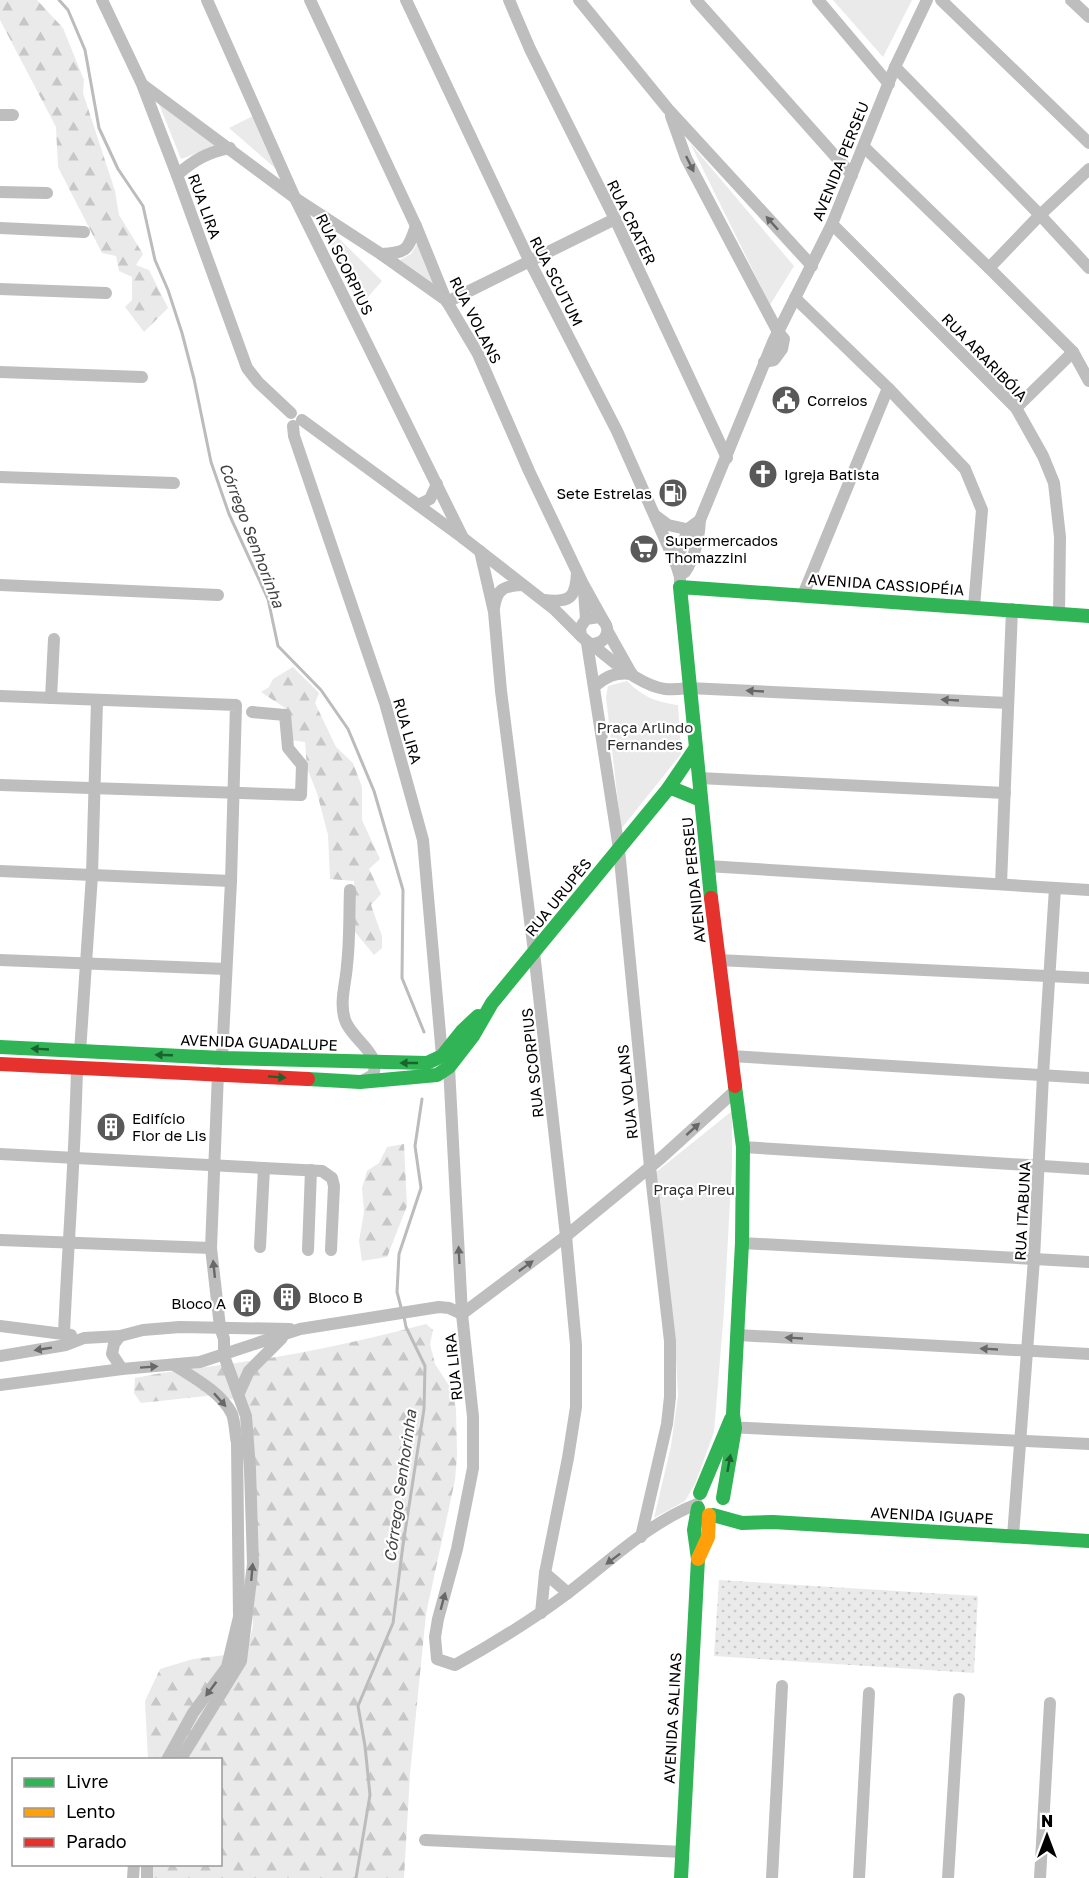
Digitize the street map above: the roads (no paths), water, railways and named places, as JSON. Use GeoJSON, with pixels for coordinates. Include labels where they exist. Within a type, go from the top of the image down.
{"type":"FeatureCollection","features":[{"type":"Feature","properties":{"kind":"street","name":"RUA LIRA"},"geometry":{"type":"LineString","coordinates":[[102,0],[142,84],[247,368],[258,382],[291,413],[300,414],[294,436],[386,703],[423,840],[445,1062],[462,1314],[472,1408],[473,1468],[457,1549],[438,1620],[435,1637],[437,1659],[456,1665],[541,1613]]}},
{"type":"Feature","properties":{"kind":"street","name":"RUA SCORPIUS"},"geometry":{"type":"LineString","coordinates":[[207,0],[295,198],[463,538]]}},
{"type":"Feature","properties":{"kind":"street","name":"RUA VOLANS"},"geometry":{"type":"LineString","coordinates":[[310,0],[416,226],[447,301],[478,354],[529,471],[583,584],[606,623],[594,639],[595,686],[619,849],[650,1167],[670,1341],[670,1397],[667,1424],[641,1537]]}},
{"type":"Feature","properties":{"kind":"street","name":"RUA SCUTUM"},"geometry":{"type":"LineString","coordinates":[[406,0],[530,262],[617,431],[681,574]]}},
{"type":"Feature","properties":{"kind":"street","name":"RUA CRATER"},"geometry":{"type":"LineString","coordinates":[[509,0],[530,49],[615,219],[727,458]]}},
{"type":"Feature","properties":{"kind":"street"},"geometry":{"type":"LineString","coordinates":[[579,0],[668,109],[812,266]]}},
{"type":"Feature","properties":{"kind":"street"},"geometry":{"type":"LineString","coordinates":[[696,0],[852,175]]}},
{"type":"Feature","properties":{"kind":"street"},"geometry":{"type":"LineString","coordinates":[[818,0],[889,84]]}},
{"type":"Feature","properties":{"kind":"street","name":"AVENIDA PERSEU"},"geometry":{"type":"LineString","coordinates":[[709,1506],[731,1423],[742,1243],[742,1147],[718,960],[688,688],[681,574],[694,531],[727,458],[764,362],[774,360],[782,349],[784,339],[778,332],[832,224],[895,67],[927,0]]}},
{"type":"Feature","properties":{"kind":"street"},"geometry":{"type":"LineString","coordinates":[[941,0],[1089,143]]}},
{"type":"Feature","properties":{"kind":"street"},"geometry":{"type":"LineString","coordinates":[[1071,0],[1089,17]]}},
{"type":"Feature","properties":{"kind":"street"},"geometry":{"type":"LineString","coordinates":[[895,67],[1089,268]]}},
{"type":"Feature","properties":{"kind":"street"},"geometry":{"type":"LineString","coordinates":[[142,84],[295,198],[381,254],[447,301],[615,219]]}},
{"type":"Feature","properties":{"kind":"street"},"geometry":{"type":"LineString","coordinates":[[668,109],[686,158],[778,332]]}},
{"type":"Feature","properties":{"kind":"street"},"geometry":{"type":"LineString","coordinates":[[0,115],[13,116]]}},
{"type":"Feature","properties":{"kind":"street"},"geometry":{"type":"LineString","coordinates":[[864,147],[1073,352],[1089,381]]}},
{"type":"Feature","properties":{"kind":"street"},"geometry":{"type":"LineString","coordinates":[[177,175],[194,160],[215,151],[230,148]]}},
{"type":"Feature","properties":{"kind":"street"},"geometry":{"type":"LineString","coordinates":[[989,268],[1089,169]]}},
{"type":"Feature","properties":{"kind":"street"},"geometry":{"type":"LineString","coordinates":[[0,192],[47,194]]}},
{"type":"Feature","properties":{"kind":"street","name":"RUA ARARIBÓIA"},"geometry":{"type":"LineString","coordinates":[[832,224],[1016,408],[1043,456],[1054,483],[1060,537],[1059,613]]}},
{"type":"Feature","properties":{"kind":"street"},"geometry":{"type":"LineString","coordinates":[[381,254],[400,253],[410,245],[416,226]]}},
{"type":"Feature","properties":{"kind":"street"},"geometry":{"type":"LineString","coordinates":[[0,228],[84,232]]}},
{"type":"Feature","properties":{"kind":"street"},"geometry":{"type":"LineString","coordinates":[[0,289],[106,293]]}},
{"type":"Feature","properties":{"kind":"street"},"geometry":{"type":"LineString","coordinates":[[795,298],[888,388],[965,470],[981,510],[974,607]]}},
{"type":"Feature","properties":{"kind":"street"},"geometry":{"type":"LineString","coordinates":[[1016,408],[1073,352]]}},
{"type":"Feature","properties":{"kind":"street"},"geometry":{"type":"LineString","coordinates":[[0,372],[142,377]]}},
{"type":"Feature","properties":{"kind":"street"},"geometry":{"type":"LineString","coordinates":[[803,595],[888,388]]}},
{"type":"Feature","properties":{"kind":"street","name":"RUA LIRA"},"geometry":{"type":"LineString","coordinates":[[298,423],[418,505],[554,609]]}},
{"type":"Feature","properties":{"kind":"street"},"geometry":{"type":"LineString","coordinates":[[0,477],[174,483]]}},
{"type":"Feature","properties":{"kind":"street"},"geometry":{"type":"LineString","coordinates":[[418,505],[430,499],[437,484]]}},
{"type":"Feature","properties":{"kind":"street"},"geometry":{"type":"LineString","coordinates":[[655,515],[668,525],[694,531]]}},
{"type":"Feature","properties":{"kind":"street","name":"RUA SCORPIUS"},"geometry":{"type":"LineString","coordinates":[[480,551],[494,612],[501,691],[534,952],[566,1236],[576,1345],[576,1407],[545,1573],[541,1613]]}},
{"type":"Feature","properties":{"kind":"street"},"geometry":{"type":"LineString","coordinates":[[542,600],[562,602],[571,597],[576,585],[577,568]]}},
{"type":"Feature","properties":{"kind":"street","name":"AVENIDA CASSIOPÉIA"},"geometry":{"type":"LineString","coordinates":[[681,574],[803,595],[1089,616]]}},
{"type":"Feature","properties":{"kind":"street"},"geometry":{"type":"LineString","coordinates":[[583,584],[584,620],[580,628],[632,674]]}},
{"type":"Feature","properties":{"kind":"street"},"geometry":{"type":"LineString","coordinates":[[0,585],[218,595]]}},
{"type":"Feature","properties":{"kind":"street"},"geometry":{"type":"LineString","coordinates":[[494,612],[496,596],[503,588],[522,585]]}},
{"type":"Feature","properties":{"kind":"street"},"geometry":{"type":"LineString","coordinates":[[554,609],[594,639],[606,656],[632,674],[658,688],[667,690],[688,688],[1008,703]]}},
{"type":"Feature","properties":{"kind":"street"},"geometry":{"type":"LineString","coordinates":[[554,609],[584,620],[594,616],[603,620]]}},
{"type":"Feature","properties":{"kind":"street"},"geometry":{"type":"LineString","coordinates":[[1001,884],[1012,609]]}},
{"type":"Feature","properties":{"kind":"street"},"geometry":{"type":"LineString","coordinates":[[51,699],[54,639]]}},
{"type":"Feature","properties":{"kind":"street"},"geometry":{"type":"LineString","coordinates":[[595,686],[606,656]]}},
{"type":"Feature","properties":{"kind":"street"},"geometry":{"type":"LineString","coordinates":[[595,686],[609,675],[632,674]]}},
{"type":"Feature","properties":{"kind":"street"},"geometry":{"type":"LineString","coordinates":[[0,696],[236,705],[231,881],[222,1058]]}},
{"type":"Feature","properties":{"kind":"street"},"geometry":{"type":"LineString","coordinates":[[81,1052],[92,875],[97,701]]}},
{"type":"Feature","properties":{"kind":"street"},"geometry":{"type":"LineString","coordinates":[[0,785],[298,796],[302,794],[302,765],[288,748],[285,715],[252,712]]}},
{"type":"Feature","properties":{"kind":"street","name":"RUA URUPÊS"},"geometry":{"type":"LineString","coordinates":[[445,1062],[462,1031],[492,1004],[668,789],[695,749]]}},
{"type":"Feature","properties":{"kind":"street"},"geometry":{"type":"LineString","coordinates":[[699,778],[1005,793]]}},
{"type":"Feature","properties":{"kind":"street"},"geometry":{"type":"LineString","coordinates":[[668,789],[674,789],[701,800]]}},
{"type":"Feature","properties":{"kind":"street"},"geometry":{"type":"LineString","coordinates":[[707,866],[1089,890]]}},
{"type":"Feature","properties":{"kind":"street"},"geometry":{"type":"LineString","coordinates":[[0,871],[231,881]]}},
{"type":"Feature","properties":{"kind":"street","name":"RUA ITABUNA"},"geometry":{"type":"LineString","coordinates":[[1013,1536],[1034,1259],[1055,888]]}},
{"type":"Feature","properties":{"kind":"street"},"geometry":{"type":"LineString","coordinates":[[350,890],[347,963],[342,1007],[349,1029],[367,1049],[375,1063],[373,1075],[360,1082]]}},
{"type":"Feature","properties":{"kind":"street"},"geometry":{"type":"LineString","coordinates":[[0,960],[226,969]]}},
{"type":"Feature","properties":{"kind":"street"},"geometry":{"type":"LineString","coordinates":[[718,960],[1089,978]]}},
{"type":"Feature","properties":{"kind":"street","name":"AVENIDA GUADALUPE"},"geometry":{"type":"LineString","coordinates":[[0,1047],[222,1058],[375,1063],[445,1062]]}},
{"type":"Feature","properties":{"kind":"street"},"geometry":{"type":"LineString","coordinates":[[731,1056],[1089,1078]]}},
{"type":"Feature","properties":{"kind":"street"},"geometry":{"type":"LineString","coordinates":[[0,1064],[218,1073],[360,1082],[437,1075],[445,1062]]}},
{"type":"Feature","properties":{"kind":"street"},"geometry":{"type":"LineString","coordinates":[[64,1333],[75,1158],[77,1068]]}},
{"type":"Feature","properties":{"kind":"street"},"geometry":{"type":"LineString","coordinates":[[181,1758],[190,1740],[241,1661],[253,1564],[246,1416],[224,1356],[224,1339],[220,1327],[211,1248],[218,1073]]}},
{"type":"Feature","properties":{"kind":"street"},"geometry":{"type":"LineString","coordinates":[[0,1385],[122,1369],[200,1362],[224,1356],[294,1331],[439,1307],[449,1308],[462,1314],[566,1236],[650,1167],[736,1089]]}},
{"type":"Feature","properties":{"kind":"street"},"geometry":{"type":"LineString","coordinates":[[742,1147],[1089,1169]]}},
{"type":"Feature","properties":{"kind":"street"},"geometry":{"type":"LineString","coordinates":[[0,1154],[322,1171],[332,1178],[333,1186],[331,1250]]}},
{"type":"Feature","properties":{"kind":"street"},"geometry":{"type":"LineString","coordinates":[[260,1247],[264,1168]]}},
{"type":"Feature","properties":{"kind":"street"},"geometry":{"type":"LineString","coordinates":[[308,1250],[311,1170]]}},
{"type":"Feature","properties":{"kind":"street"},"geometry":{"type":"LineString","coordinates":[[0,1240],[211,1248]]}},
{"type":"Feature","properties":{"kind":"street"},"geometry":{"type":"LineString","coordinates":[[742,1243],[1089,1262]]}},
{"type":"Feature","properties":{"kind":"street"},"geometry":{"type":"LineString","coordinates":[[0,1326],[64,1333],[84,1338]]}},
{"type":"Feature","properties":{"kind":"street"},"geometry":{"type":"LineString","coordinates":[[0,1356],[66,1345],[84,1338],[152,1329],[220,1327],[294,1331]]}},
{"type":"Feature","properties":{"kind":"street"},"geometry":{"type":"LineString","coordinates":[[238,1393],[249,1371],[294,1331]]}},
{"type":"Feature","properties":{"kind":"street"},"geometry":{"type":"LineString","coordinates":[[120,1335],[114,1344],[112,1354],[122,1369]]}},
{"type":"Feature","properties":{"kind":"street"},"geometry":{"type":"LineString","coordinates":[[736,1335],[1089,1354]]}},
{"type":"Feature","properties":{"kind":"street"},"geometry":{"type":"LineString","coordinates":[[168,1758],[193,1713],[227,1667],[239,1617],[237,1443],[232,1415],[207,1386],[174,1365]]}},
{"type":"Feature","properties":{"kind":"street"},"geometry":{"type":"LineString","coordinates":[[731,1423],[1089,1444]]}},
{"type":"Feature","properties":{"kind":"street","name":"AVENIDA PERSEU"},"geometry":{"type":"LineString","coordinates":[[709,1506],[731,1423]]}},
{"type":"Feature","properties":{"kind":"street"},"geometry":{"type":"LineString","coordinates":[[541,1613],[668,1517],[709,1506]]}},
{"type":"Feature","properties":{"kind":"street","name":"AVENIDA IGUAPE"},"geometry":{"type":"LineString","coordinates":[[709,1506],[773,1522],[1089,1541]]}},
{"type":"Feature","properties":{"kind":"street","name":"AVENIDA SALINAS"},"geometry":{"type":"LineString","coordinates":[[681,1878],[698,1559],[694,1530],[709,1506]]}},
{"type":"Feature","properties":{"kind":"street"},"geometry":{"type":"LineString","coordinates":[[545,1573],[568,1593]]}},
{"type":"Feature","properties":{"kind":"street"},"geometry":{"type":"LineString","coordinates":[[772,1878],[782,1686]]}},
{"type":"Feature","properties":{"kind":"street"},"geometry":{"type":"LineString","coordinates":[[859,1878],[869,1693]]}},
{"type":"Feature","properties":{"kind":"street"},"geometry":{"type":"LineString","coordinates":[[948,1878],[959,1699]]}},
{"type":"Feature","properties":{"kind":"street"},"geometry":{"type":"LineString","coordinates":[[1040,1878],[1050,1702]]}},
{"type":"Feature","properties":{"kind":"street"},"geometry":{"type":"LineString","coordinates":[[424,1840],[683,1852]]}},
{"type":"Feature","properties":{"kind":"waterway","name":"Córrego Senhorinha"},"geometry":{"type":"LineString","coordinates":[[59,0],[68,10],[85,50],[99,128],[118,169],[143,206],[155,260],[182,333],[211,462],[229,514],[268,599],[278,646],[321,690],[348,729],[374,791],[403,890],[402,978],[424,1032]]}},
{"type":"Feature","properties":{"kind":"waterway","name":"Córrego Senhorinha"},"geometry":{"type":"LineString","coordinates":[[402,1311],[397,1292],[399,1254],[421,1188],[415,1146],[422,1099]]}},
{"type":"Feature","properties":{"kind":"waterway","name":"Córrego Senhorinha"},"geometry":{"type":"LineString","coordinates":[[356,1878],[370,1795],[358,1706],[393,1623],[424,1409],[425,1366],[406,1327],[404,1317]]}},
{"type":"Feature","properties":{"kind":"place","name":"Correios"},"geometry":{"type":"Point","coordinates":[786,400]}},
{"type":"Feature","properties":{"kind":"place","name":"Igreja Batista"},"geometry":{"type":"Point","coordinates":[763,474]}},
{"type":"Feature","properties":{"kind":"place","name":"Sete Estrelas"},"geometry":{"type":"Point","coordinates":[673,493]}},
{"type":"Feature","properties":{"kind":"place","name":"Supermercados Thomazzini"},"geometry":{"type":"Point","coordinates":[644,549]}},
{"type":"Feature","properties":{"kind":"place","name":"Edifício Flor de Lis"},"geometry":{"type":"Point","coordinates":[111,1127]}},
{"type":"Feature","properties":{"kind":"place","name":"Bloco B"},"geometry":{"type":"Point","coordinates":[287,1297]}},
{"type":"Feature","properties":{"kind":"place","name":"Bloco A"},"geometry":{"type":"Point","coordinates":[247,1303]}},
{"type":"Feature","properties":{"kind":"park label","name":"Praça Arlindo Fernandes"},"geometry":{"type":"Point","coordinates":[645,736]}},
{"type":"Feature","properties":{"kind":"park label","name":"Praça Pireu"},"geometry":{"type":"Point","coordinates":[694,1189]}}]}
